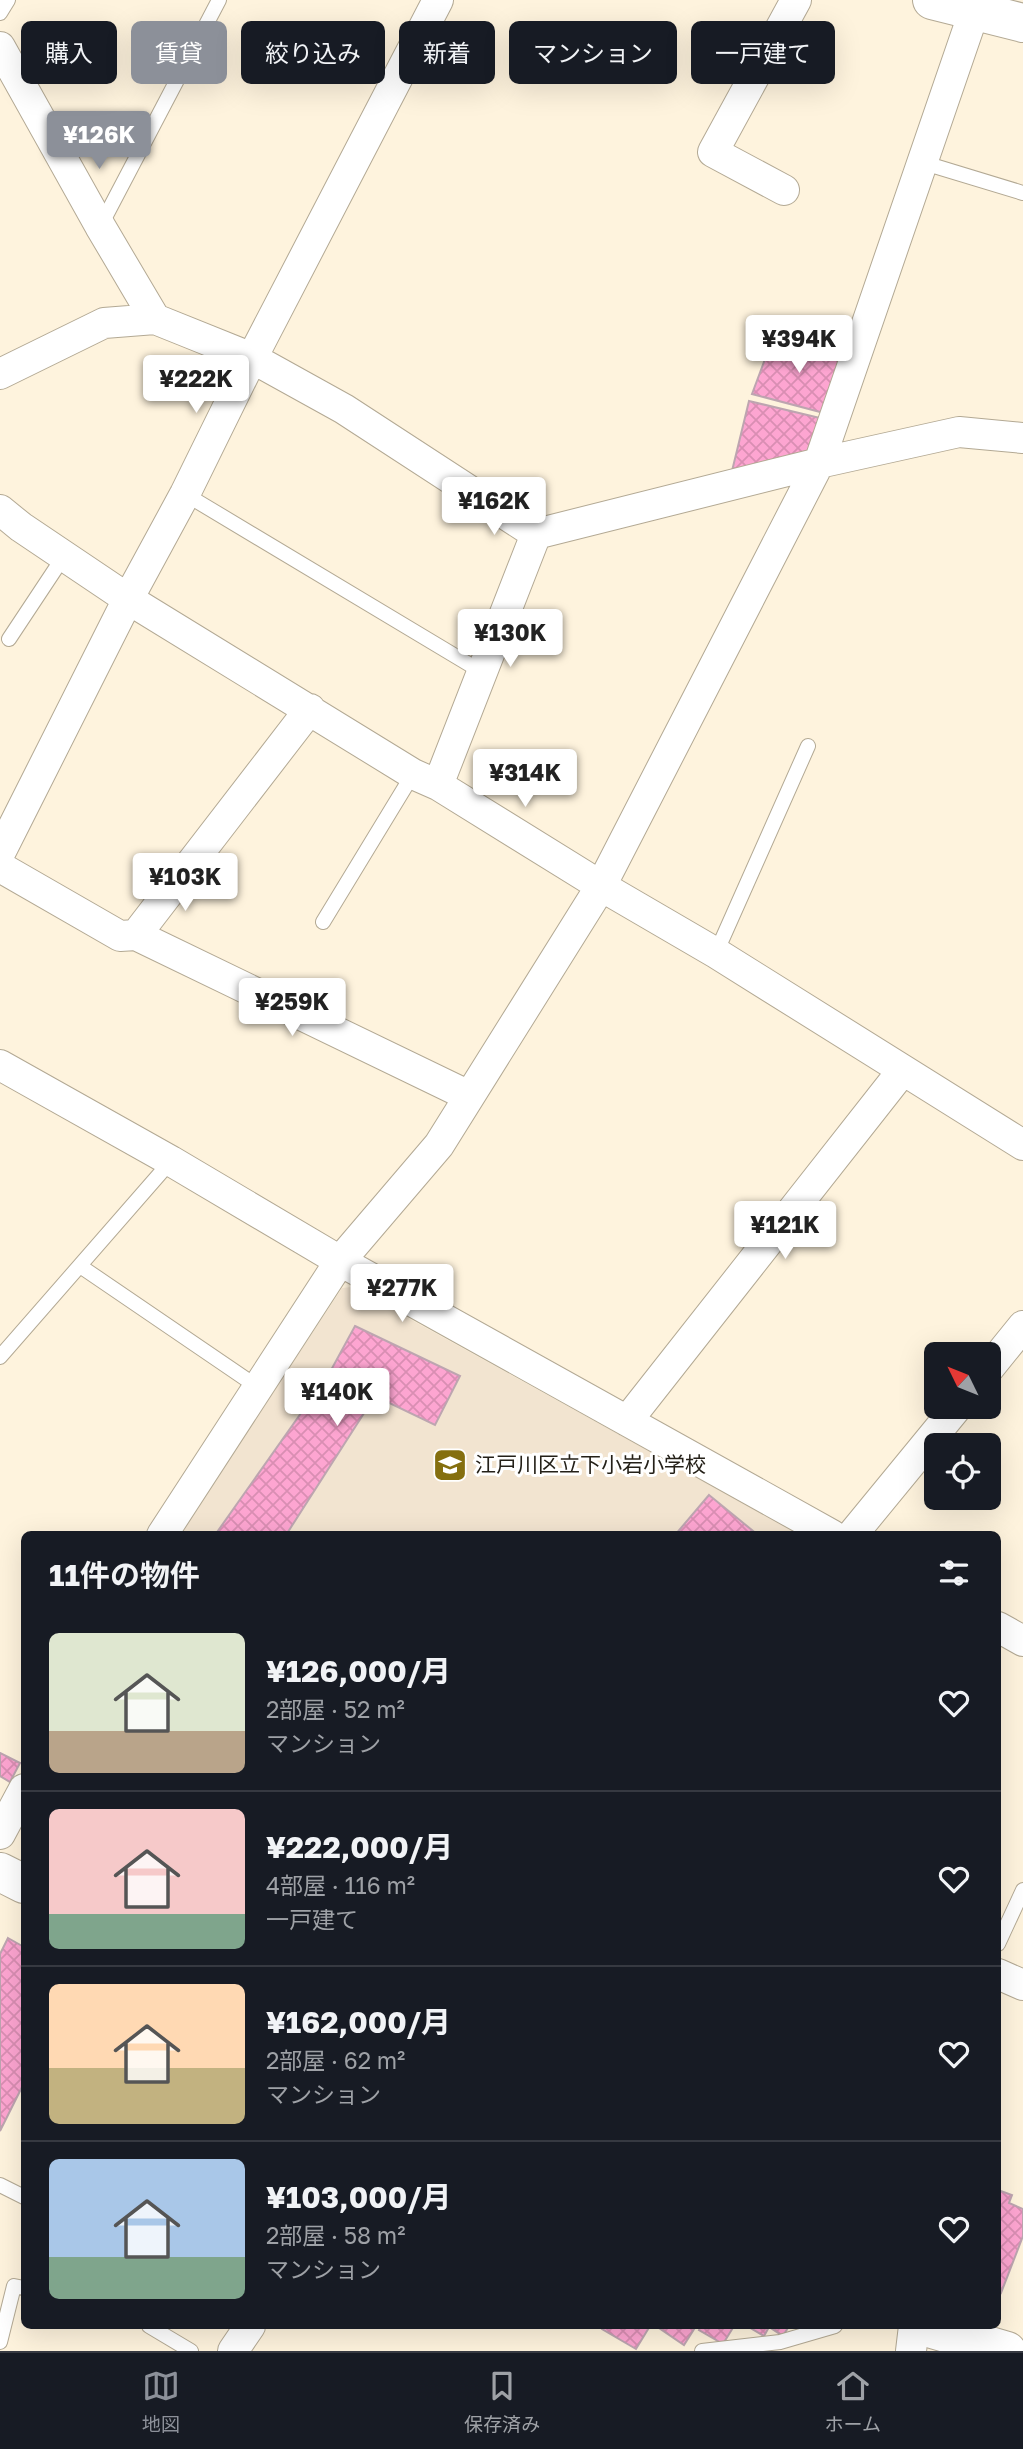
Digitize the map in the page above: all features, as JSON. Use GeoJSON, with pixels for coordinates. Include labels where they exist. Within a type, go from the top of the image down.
{"type":"FeatureCollection","features":[{"type":"Feature","properties":{"kind":"street"},"geometry":{"type":"LineString","coordinates":[[0,853],[128,599],[185,494],[252,358],[438,0]]}},
{"type":"Feature","properties":{"kind":"street"},"geometry":{"type":"LineString","coordinates":[[785,190],[713,152],[796,0]]}},
{"type":"Feature","properties":{"kind":"street"},"geometry":{"type":"LineString","coordinates":[[932,0],[1023,23]]}},
{"type":"Feature","properties":{"kind":"street"},"geometry":{"type":"LineString","coordinates":[[165,1531],[340,1261],[439,1145],[601,886],[819,463],[974,12]]}},
{"type":"Feature","properties":{"kind":"street"},"geometry":{"type":"LineString","coordinates":[[0,47],[100,226],[156,319]]}},
{"type":"Feature","properties":{"kind":"street"},"geometry":{"type":"LineString","coordinates":[[0,374],[104,323],[156,319],[252,358],[345,409],[536,534],[819,463],[959,432],[1023,438]]}},
{"type":"Feature","properties":{"kind":"street"},"geometry":{"type":"LineString","coordinates":[[0,510],[128,599],[716,953],[1023,1145]]}},
{"type":"Feature","properties":{"kind":"street"},"geometry":{"type":"LineString","coordinates":[[425,779],[482,672],[536,534]]}},
{"type":"Feature","properties":{"kind":"street"},"geometry":{"type":"LineString","coordinates":[[136,935],[310,709]]}},
{"type":"Feature","properties":{"kind":"street"},"geometry":{"type":"LineString","coordinates":[[0,867],[120,936],[136,935],[469,1096]]}},
{"type":"Feature","properties":{"kind":"street"},"geometry":{"type":"LineString","coordinates":[[0,1065],[171,1161],[340,1261],[825,1531]]}},
{"type":"Feature","properties":{"kind":"street"},"geometry":{"type":"LineString","coordinates":[[627,1421],[904,1070]]}},
{"type":"Feature","properties":{"kind":"street"},"geometry":{"type":"LineString","coordinates":[[1001,1353],[1023,1326]]}},
{"type":"Feature","properties":{"kind":"street"},"geometry":{"type":"LineString","coordinates":[[855,1531],[947,1419]]}},
{"type":"Feature","properties":{"kind":"street"},"geometry":{"type":"LineString","coordinates":[[1001,1629],[1023,1641]]}},
{"type":"Feature","properties":{"kind":"street"},"geometry":{"type":"LineString","coordinates":[[0,1834],[21,1795]]}},
{"type":"Feature","properties":{"kind":"street"},"geometry":{"type":"LineString","coordinates":[[0,1872],[21,1882]]}},
{"type":"Feature","properties":{"kind":"street"},"geometry":{"type":"LineString","coordinates":[[1001,1975],[1023,1985]]}},
{"type":"Feature","properties":{"kind":"street"},"geometry":{"type":"LineString","coordinates":[[233,2351],[248,2329]]}},
{"type":"Feature","properties":{"kind":"street"},"geometry":{"type":"LineString","coordinates":[[911,2351],[914,2329]]}},
{"type":"Feature","properties":{"kind":"street"},"geometry":{"type":"LineString","coordinates":[[932,2329],[1007,2351]]}},
{"type":"Feature","properties":{"kind":"lane"},"geometry":{"type":"LineString","coordinates":[[0,13],[8,0]]}},
{"type":"Feature","properties":{"kind":"lane"},"geometry":{"type":"LineString","coordinates":[[100,226],[219,0]]}},
{"type":"Feature","properties":{"kind":"lane"},"geometry":{"type":"LineString","coordinates":[[921,162],[1023,193]]}},
{"type":"Feature","properties":{"kind":"lane"},"geometry":{"type":"LineString","coordinates":[[185,494],[482,672]]}},
{"type":"Feature","properties":{"kind":"lane"},"geometry":{"type":"LineString","coordinates":[[9,639],[64,556]]}},
{"type":"Feature","properties":{"kind":"lane"},"geometry":{"type":"LineString","coordinates":[[716,953],[808,746]]}},
{"type":"Feature","properties":{"kind":"lane"},"geometry":{"type":"LineString","coordinates":[[323,922],[425,779]]}},
{"type":"Feature","properties":{"kind":"lane"},"geometry":{"type":"LineString","coordinates":[[0,1357],[171,1161]]}},
{"type":"Feature","properties":{"kind":"lane"},"geometry":{"type":"LineString","coordinates":[[80,1266],[259,1388]]}},
{"type":"Feature","properties":{"kind":"lane"},"geometry":{"type":"LineString","coordinates":[[1001,1938],[1023,1890]]}},
{"type":"Feature","properties":{"kind":"lane"},"geometry":{"type":"LineString","coordinates":[[0,2185],[21,2196]]}},
{"type":"Feature","properties":{"kind":"lane"},"geometry":{"type":"LineString","coordinates":[[0,2342],[14,2286],[21,2287]]}},
{"type":"Feature","properties":{"kind":"lane"},"geometry":{"type":"LineString","coordinates":[[154,2329],[191,2351]]}},
{"type":"Feature","properties":{"kind":"lane"},"geometry":{"type":"LineString","coordinates":[[702,2351],[780,2342],[825,2329]]}},
{"type":"Feature","properties":{"kind":"shaded area","name":"江戸川区立下小岩小学校"},"geometry":{"type":"Polygon","coordinates":[[[352,1287],[794,1531],[182,1531],[342,1288],[352,1287]]]}},
{"type":"Feature","properties":{"kind":"building"},"geometry":{"type":"Polygon","coordinates":[[[774,335],[846,358],[824,413],[752,394],[774,335]]]}},
{"type":"Feature","properties":{"kind":"building"},"geometry":{"type":"Polygon","coordinates":[[[749,401],[824,419],[813,459],[732,471],[749,401]]]}},
{"type":"Feature","properties":{"kind":"building"},"geometry":{"type":"Polygon","coordinates":[[[355,1326],[460,1376],[435,1425],[375,1396],[289,1531],[218,1531],[330,1372],[355,1326]]]}},
{"type":"Feature","properties":{"kind":"building"},"geometry":{"type":"Polygon","coordinates":[[[709,1495],[753,1531],[678,1531],[709,1495]]]}},
{"type":"Feature","properties":{"kind":"building"},"geometry":{"type":"Polygon","coordinates":[[[0,1753],[20,1763],[10,1782],[0,1776],[0,1753]]]}},
{"type":"Feature","properties":{"kind":"building"},"geometry":{"type":"Polygon","coordinates":[[[8,1938],[21,1945],[21,2089],[0,2131],[0,1954],[8,1938]]]}},
{"type":"Feature","properties":{"kind":"building"},"geometry":{"type":"Polygon","coordinates":[[[1001,2191],[1012,2195],[1009,2203],[1023,2209],[1023,2236],[1001,2293],[1001,2191]]]}},
{"type":"Feature","properties":{"kind":"building"},"geometry":{"type":"Polygon","coordinates":[[[602,2329],[648,2329],[636,2349],[602,2329]]]}},
{"type":"Feature","properties":{"kind":"building"},"geometry":{"type":"Polygon","coordinates":[[[660,2329],[694,2329],[684,2345],[660,2329]]]}},
{"type":"Feature","properties":{"kind":"building"},"geometry":{"type":"Polygon","coordinates":[[[700,2329],[732,2329],[723,2344],[700,2329]]]}},
{"type":"Feature","properties":{"kind":"building"},"geometry":{"type":"Polygon","coordinates":[[[752,2329],[768,2329],[764,2336],[752,2329]]]}},
{"type":"Feature","properties":{"kind":"building"},"geometry":{"type":"Polygon","coordinates":[[[772,2329],[787,2329],[783,2336],[772,2329]]]}},
{"type":"Feature","properties":{"kind":"place","name":"江戸川区立下小岩小学校"},"geometry":{"type":"Point","coordinates":[450,1465]}}]}
